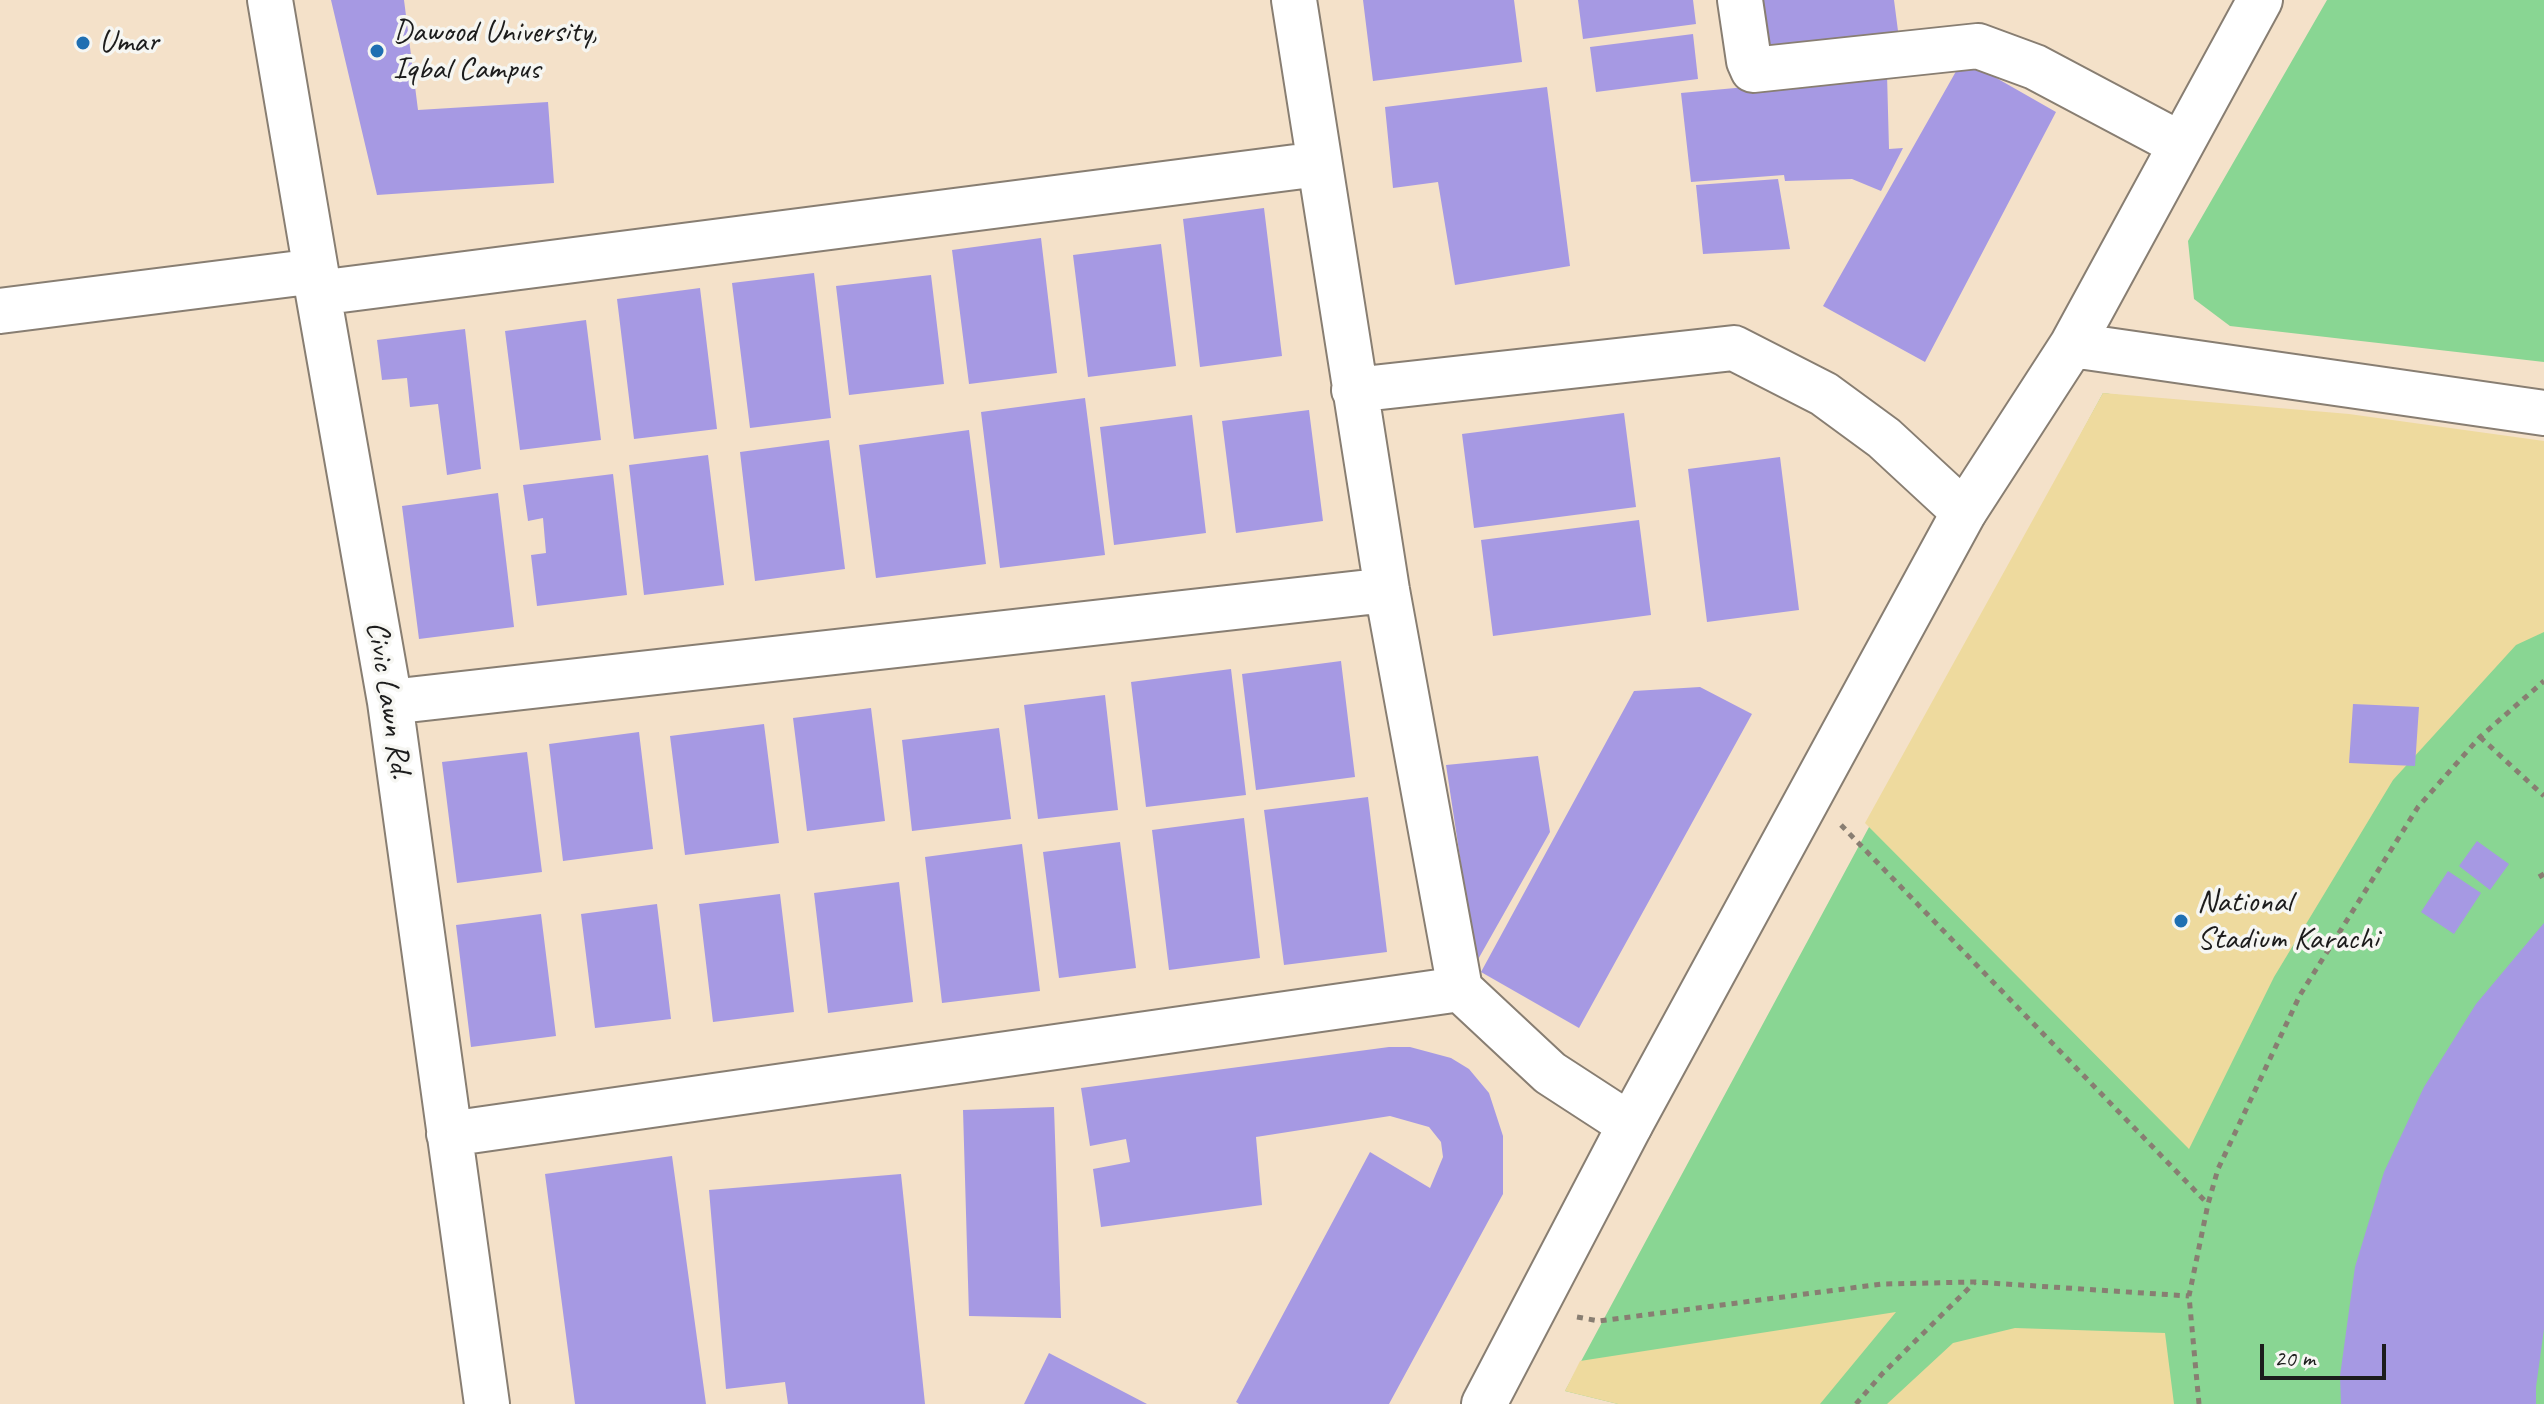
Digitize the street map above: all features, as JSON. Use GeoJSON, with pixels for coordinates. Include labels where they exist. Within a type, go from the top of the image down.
{"type":"FeatureCollection","features":[{"type":"Feature","properties":{"kind":"street","name":"Civic Lawn Rd."},"geometry":{"type":"LineString","coordinates":[[270,0],[390,702],[487,1404]]}},
{"type":"Feature","properties":{"kind":"street"},"geometry":{"type":"LineString","coordinates":[[1294,0],[1387,590],[1460,989],[1550,1073],[1630,1125]]}},
{"type":"Feature","properties":{"kind":"street"},"geometry":{"type":"LineString","coordinates":[[1740,0],[1753,70],[1978,46],[2035,67],[2180,144]]}},
{"type":"Feature","properties":{"kind":"street"},"geometry":{"type":"LineString","coordinates":[[1484,1404],[1630,1125],[1964,512],[2072,345],[2260,0]]}},
{"type":"Feature","properties":{"kind":"street"},"geometry":{"type":"LineString","coordinates":[[0,311],[317,282],[1319,164]]}},
{"type":"Feature","properties":{"kind":"street"},"geometry":{"type":"LineString","coordinates":[[2072,345],[2544,413]]}},
{"type":"Feature","properties":{"kind":"street"},"geometry":{"type":"LineString","coordinates":[[1354,390],[1734,348],[1824,394],[1884,438],[1964,512]]}},
{"type":"Feature","properties":{"kind":"street"},"geometry":{"type":"LineString","coordinates":[[390,702],[1387,590]]}},
{"type":"Feature","properties":{"kind":"street"},"geometry":{"type":"LineString","coordinates":[[449,1134],[1460,989]]}},
{"type":"Feature","properties":{"kind":"path"},"geometry":{"type":"LineString","coordinates":[[2199,1404],[2189,1296],[2208,1204],[2218,1169],[2300,995],[2418,807],[2480,737],[2544,681]]}},
{"type":"Feature","properties":{"kind":"path"},"geometry":{"type":"LineString","coordinates":[[2480,737],[2544,796]]}},
{"type":"Feature","properties":{"kind":"path"},"geometry":{"type":"LineString","coordinates":[[1809,797],[1857,838],[2208,1204]]}},
{"type":"Feature","properties":{"kind":"path"},"geometry":{"type":"LineString","coordinates":[[1534,1310],[1599,1321],[1882,1284],[1975,1282],[2189,1296]]}},
{"type":"Feature","properties":{"kind":"path"},"geometry":{"type":"LineString","coordinates":[[1856,1404],[1975,1282]]}},
{"type":"Feature","properties":{"kind":"green space"},"geometry":{"type":"Polygon","coordinates":[[[2327,0],[2544,0],[2544,362],[2230,326],[2194,299],[2188,241],[2327,0]]]}},
{"type":"Feature","properties":{"kind":"green space","name":"National Stadium Karachi"},"geometry":{"type":"Polygon","coordinates":[[[2103,393],[2544,451],[2544,1404],[1618,1404],[1565,1391],[2103,393]]]}},
{"type":"Feature","properties":{"kind":"sand"},"geometry":{"type":"Polygon","coordinates":[[[2103,393],[2349,414],[2544,441],[2544,632],[2516,645],[2393,780],[2274,977],[2189,1149],[1865,823],[2103,393]]]}},
{"type":"Feature","properties":{"kind":"sand"},"geometry":{"type":"Polygon","coordinates":[[[1896,1312],[1820,1404],[1618,1404],[1565,1391],[1580,1361],[1896,1312]]]}},
{"type":"Feature","properties":{"kind":"sand"},"geometry":{"type":"Polygon","coordinates":[[[2015,1328],[2165,1333],[2174,1404],[1887,1404],[1953,1343],[2015,1328]]]}},
{"type":"Feature","properties":{"kind":"building","name":"Dawood University, Iqbal Campus"},"geometry":{"type":"Polygon","coordinates":[[[331,0],[404,0],[418,110],[548,102],[554,183],[377,195],[331,0]]]}},
{"type":"Feature","properties":{"kind":"building"},"geometry":{"type":"Polygon","coordinates":[[[1363,0],[1514,0],[1522,62],[1373,81],[1363,0]]]}},
{"type":"Feature","properties":{"kind":"building"},"geometry":{"type":"Polygon","coordinates":[[[1578,0],[1693,0],[1696,24],[1583,39],[1578,0]]]}},
{"type":"Feature","properties":{"kind":"building"},"geometry":{"type":"Polygon","coordinates":[[[1758,0],[1894,0],[1898,31],[1764,49],[1758,0]]]}},
{"type":"Feature","properties":{"kind":"building"},"geometry":{"type":"Polygon","coordinates":[[[1693,34],[1698,79],[1596,92],[1590,47],[1693,34]]]}},
{"type":"Feature","properties":{"kind":"building"},"geometry":{"type":"Polygon","coordinates":[[[1963,59],[2056,112],[1925,362],[1823,306],[1963,59]]]}},
{"type":"Feature","properties":{"kind":"building"},"geometry":{"type":"Polygon","coordinates":[[[1887,74],[1889,149],[1903,148],[1881,191],[1852,179],[1785,181],[1784,175],[1691,182],[1681,93],[1887,74]]]}},
{"type":"Feature","properties":{"kind":"building"},"geometry":{"type":"Polygon","coordinates":[[[1547,87],[1570,266],[1455,285],[1438,182],[1393,188],[1385,107],[1547,87]]]}},
{"type":"Feature","properties":{"kind":"building"},"geometry":{"type":"Polygon","coordinates":[[[1778,179],[1790,249],[1703,254],[1696,185],[1778,179]]]}},
{"type":"Feature","properties":{"kind":"building"},"geometry":{"type":"Polygon","coordinates":[[[1264,208],[1282,356],[1200,367],[1183,219],[1264,208]]]}},
{"type":"Feature","properties":{"kind":"building"},"geometry":{"type":"Polygon","coordinates":[[[1041,238],[1057,373],[969,384],[952,250],[1041,238]]]}},
{"type":"Feature","properties":{"kind":"building"},"geometry":{"type":"Polygon","coordinates":[[[1161,244],[1176,366],[1088,377],[1073,255],[1161,244]]]}},
{"type":"Feature","properties":{"kind":"building"},"geometry":{"type":"Polygon","coordinates":[[[814,273],[831,418],[750,428],[732,283],[814,273]]]}},
{"type":"Feature","properties":{"kind":"building"},"geometry":{"type":"Polygon","coordinates":[[[931,275],[944,384],[849,395],[836,286],[931,275]]]}},
{"type":"Feature","properties":{"kind":"building"},"geometry":{"type":"Polygon","coordinates":[[[700,288],[717,429],[634,439],[617,299],[700,288]]]}},
{"type":"Feature","properties":{"kind":"building"},"geometry":{"type":"Polygon","coordinates":[[[586,320],[601,440],[520,450],[505,331],[586,320]]]}},
{"type":"Feature","properties":{"kind":"building"},"geometry":{"type":"Polygon","coordinates":[[[465,329],[481,469],[447,475],[438,404],[410,407],[407,378],[382,380],[377,340],[465,329]]]}},
{"type":"Feature","properties":{"kind":"building"},"geometry":{"type":"Polygon","coordinates":[[[1085,398],[1105,555],[1000,568],[981,412],[1085,398]]]}},
{"type":"Feature","properties":{"kind":"building"},"geometry":{"type":"Polygon","coordinates":[[[1309,410],[1323,521],[1236,533],[1222,421],[1309,410]]]}},
{"type":"Feature","properties":{"kind":"building"},"geometry":{"type":"Polygon","coordinates":[[[1624,413],[1636,507],[1474,528],[1462,434],[1624,413]]]}},
{"type":"Feature","properties":{"kind":"building"},"geometry":{"type":"Polygon","coordinates":[[[1192,415],[1206,533],[1114,545],[1100,427],[1192,415]]]}},
{"type":"Feature","properties":{"kind":"building"},"geometry":{"type":"Polygon","coordinates":[[[969,430],[986,564],[876,578],[859,445],[969,430]]]}},
{"type":"Feature","properties":{"kind":"building"},"geometry":{"type":"Polygon","coordinates":[[[829,440],[845,569],[755,581],[740,452],[829,440]]]}},
{"type":"Feature","properties":{"kind":"building"},"geometry":{"type":"Polygon","coordinates":[[[708,455],[724,585],[644,595],[629,465],[708,455]]]}},
{"type":"Feature","properties":{"kind":"building"},"geometry":{"type":"Polygon","coordinates":[[[1780,457],[1799,610],[1707,622],[1688,469],[1780,457]]]}},
{"type":"Feature","properties":{"kind":"building"},"geometry":{"type":"Polygon","coordinates":[[[613,474],[627,595],[537,606],[531,555],[546,553],[543,518],[528,521],[523,485],[613,474]]]}},
{"type":"Feature","properties":{"kind":"building"},"geometry":{"type":"Polygon","coordinates":[[[498,493],[514,627],[419,639],[402,506],[498,493]]]}},
{"type":"Feature","properties":{"kind":"building"},"geometry":{"type":"Polygon","coordinates":[[[1639,520],[1651,615],[1493,636],[1481,540],[1639,520]]]}},
{"type":"Feature","properties":{"kind":"building"},"geometry":{"type":"Polygon","coordinates":[[[1341,661],[1355,777],[1256,790],[1242,674],[1341,661]]]}},
{"type":"Feature","properties":{"kind":"building"},"geometry":{"type":"Polygon","coordinates":[[[1231,669],[1246,795],[1146,807],[1131,682],[1231,669]]]}},
{"type":"Feature","properties":{"kind":"building"},"geometry":{"type":"Polygon","coordinates":[[[1700,687],[1752,714],[1579,1028],[1481,972],[1634,691],[1700,687]]]}},
{"type":"Feature","properties":{"kind":"building"},"geometry":{"type":"Polygon","coordinates":[[[1105,695],[1118,810],[1038,819],[1024,705],[1105,695]]]}},
{"type":"Feature","properties":{"kind":"building"},"geometry":{"type":"Polygon","coordinates":[[[2353,704],[2419,707],[2415,766],[2349,763],[2353,704]]]}},
{"type":"Feature","properties":{"kind":"building"},"geometry":{"type":"Polygon","coordinates":[[[871,708],[885,821],[807,831],[793,718],[871,708]]]}},
{"type":"Feature","properties":{"kind":"building"},"geometry":{"type":"Polygon","coordinates":[[[764,724],[779,843],[685,855],[670,736],[764,724]]]}},
{"type":"Feature","properties":{"kind":"building"},"geometry":{"type":"Polygon","coordinates":[[[999,728],[1011,819],[912,831],[902,740],[999,728]]]}},
{"type":"Feature","properties":{"kind":"building"},"geometry":{"type":"Polygon","coordinates":[[[639,732],[653,849],[563,861],[549,744],[639,732]]]}},
{"type":"Feature","properties":{"kind":"building"},"geometry":{"type":"Polygon","coordinates":[[[527,752],[542,872],[457,883],[442,762],[527,752]]]}},
{"type":"Feature","properties":{"kind":"building"},"geometry":{"type":"Polygon","coordinates":[[[1538,756],[1550,832],[1476,963],[1446,765],[1538,756]]]}},
{"type":"Feature","properties":{"kind":"building"},"geometry":{"type":"Polygon","coordinates":[[[1368,797],[1387,952],[1284,965],[1264,810],[1368,797]]]}},
{"type":"Feature","properties":{"kind":"building"},"geometry":{"type":"Polygon","coordinates":[[[1244,818],[1260,958],[1169,970],[1152,830],[1244,818]]]}},
{"type":"Feature","properties":{"kind":"building"},"geometry":{"type":"Polygon","coordinates":[[[2477,841],[2509,864],[2490,890],[2459,866],[2477,841]]]}},
{"type":"Feature","properties":{"kind":"building"},"geometry":{"type":"Polygon","coordinates":[[[1120,842],[1136,968],[1059,978],[1043,852],[1120,842]]]}},
{"type":"Feature","properties":{"kind":"building"},"geometry":{"type":"Polygon","coordinates":[[[1022,844],[1040,991],[942,1003],[925,857],[1022,844]]]}},
{"type":"Feature","properties":{"kind":"building"},"geometry":{"type":"Polygon","coordinates":[[[2448,871],[2481,893],[2454,934],[2421,912],[2448,871]]]}},
{"type":"Feature","properties":{"kind":"building"},"geometry":{"type":"Polygon","coordinates":[[[899,882],[913,1002],[828,1013],[814,893],[899,882]]]}},
{"type":"Feature","properties":{"kind":"building"},"geometry":{"type":"Polygon","coordinates":[[[780,894],[794,1012],[713,1022],[699,904],[780,894]]]}},
{"type":"Feature","properties":{"kind":"building"},"geometry":{"type":"Polygon","coordinates":[[[657,904],[671,1019],[595,1028],[581,914],[657,904]]]}},
{"type":"Feature","properties":{"kind":"building"},"geometry":{"type":"Polygon","coordinates":[[[541,914],[556,1036],[471,1047],[456,925],[541,914]]]}},
{"type":"Feature","properties":{"kind":"building"},"geometry":{"type":"Polygon","coordinates":[[[2544,923],[2544,1329],[2536,1404],[2341,1404],[2340,1376],[2355,1267],[2384,1172],[2424,1087],[2476,1004],[2544,923]]]}},
{"type":"Feature","properties":{"kind":"building"},"geometry":{"type":"Polygon","coordinates":[[[1389,1047],[1410,1047],[1451,1058],[1469,1069],[1489,1093],[1503,1136],[1503,1194],[1389,1404],[1239,1404],[1236,1402],[1370,1152],[1430,1188],[1443,1157],[1441,1142],[1429,1127],[1390,1116],[1256,1137],[1262,1205],[1101,1227],[1093,1169],[1130,1162],[1126,1139],[1090,1146],[1081,1088],[1389,1047]]]}},
{"type":"Feature","properties":{"kind":"building"},"geometry":{"type":"Polygon","coordinates":[[[1054,1107],[1061,1318],[969,1316],[963,1110],[1054,1107]]]}},
{"type":"Feature","properties":{"kind":"building"},"geometry":{"type":"Polygon","coordinates":[[[672,1156],[706,1404],[575,1404],[545,1174],[672,1156]]]}},
{"type":"Feature","properties":{"kind":"building"},"geometry":{"type":"Polygon","coordinates":[[[901,1174],[925,1404],[788,1404],[785,1382],[726,1389],[709,1190],[901,1174]]]}},
{"type":"Feature","properties":{"kind":"building"},"geometry":{"type":"Polygon","coordinates":[[[1049,1353],[1147,1404],[1024,1404],[1049,1353]]]}},
{"type":"Feature","properties":{"kind":"place","name":"Umar"},"geometry":{"type":"Point","coordinates":[83,43]}},
{"type":"Feature","properties":{"kind":"place","name":"Dawood University, Iqbal Campus"},"geometry":{"type":"Point","coordinates":[377,51]}},
{"type":"Feature","properties":{"kind":"place","name":"National Stadium Karachi"},"geometry":{"type":"Point","coordinates":[2181,921]}}]}
